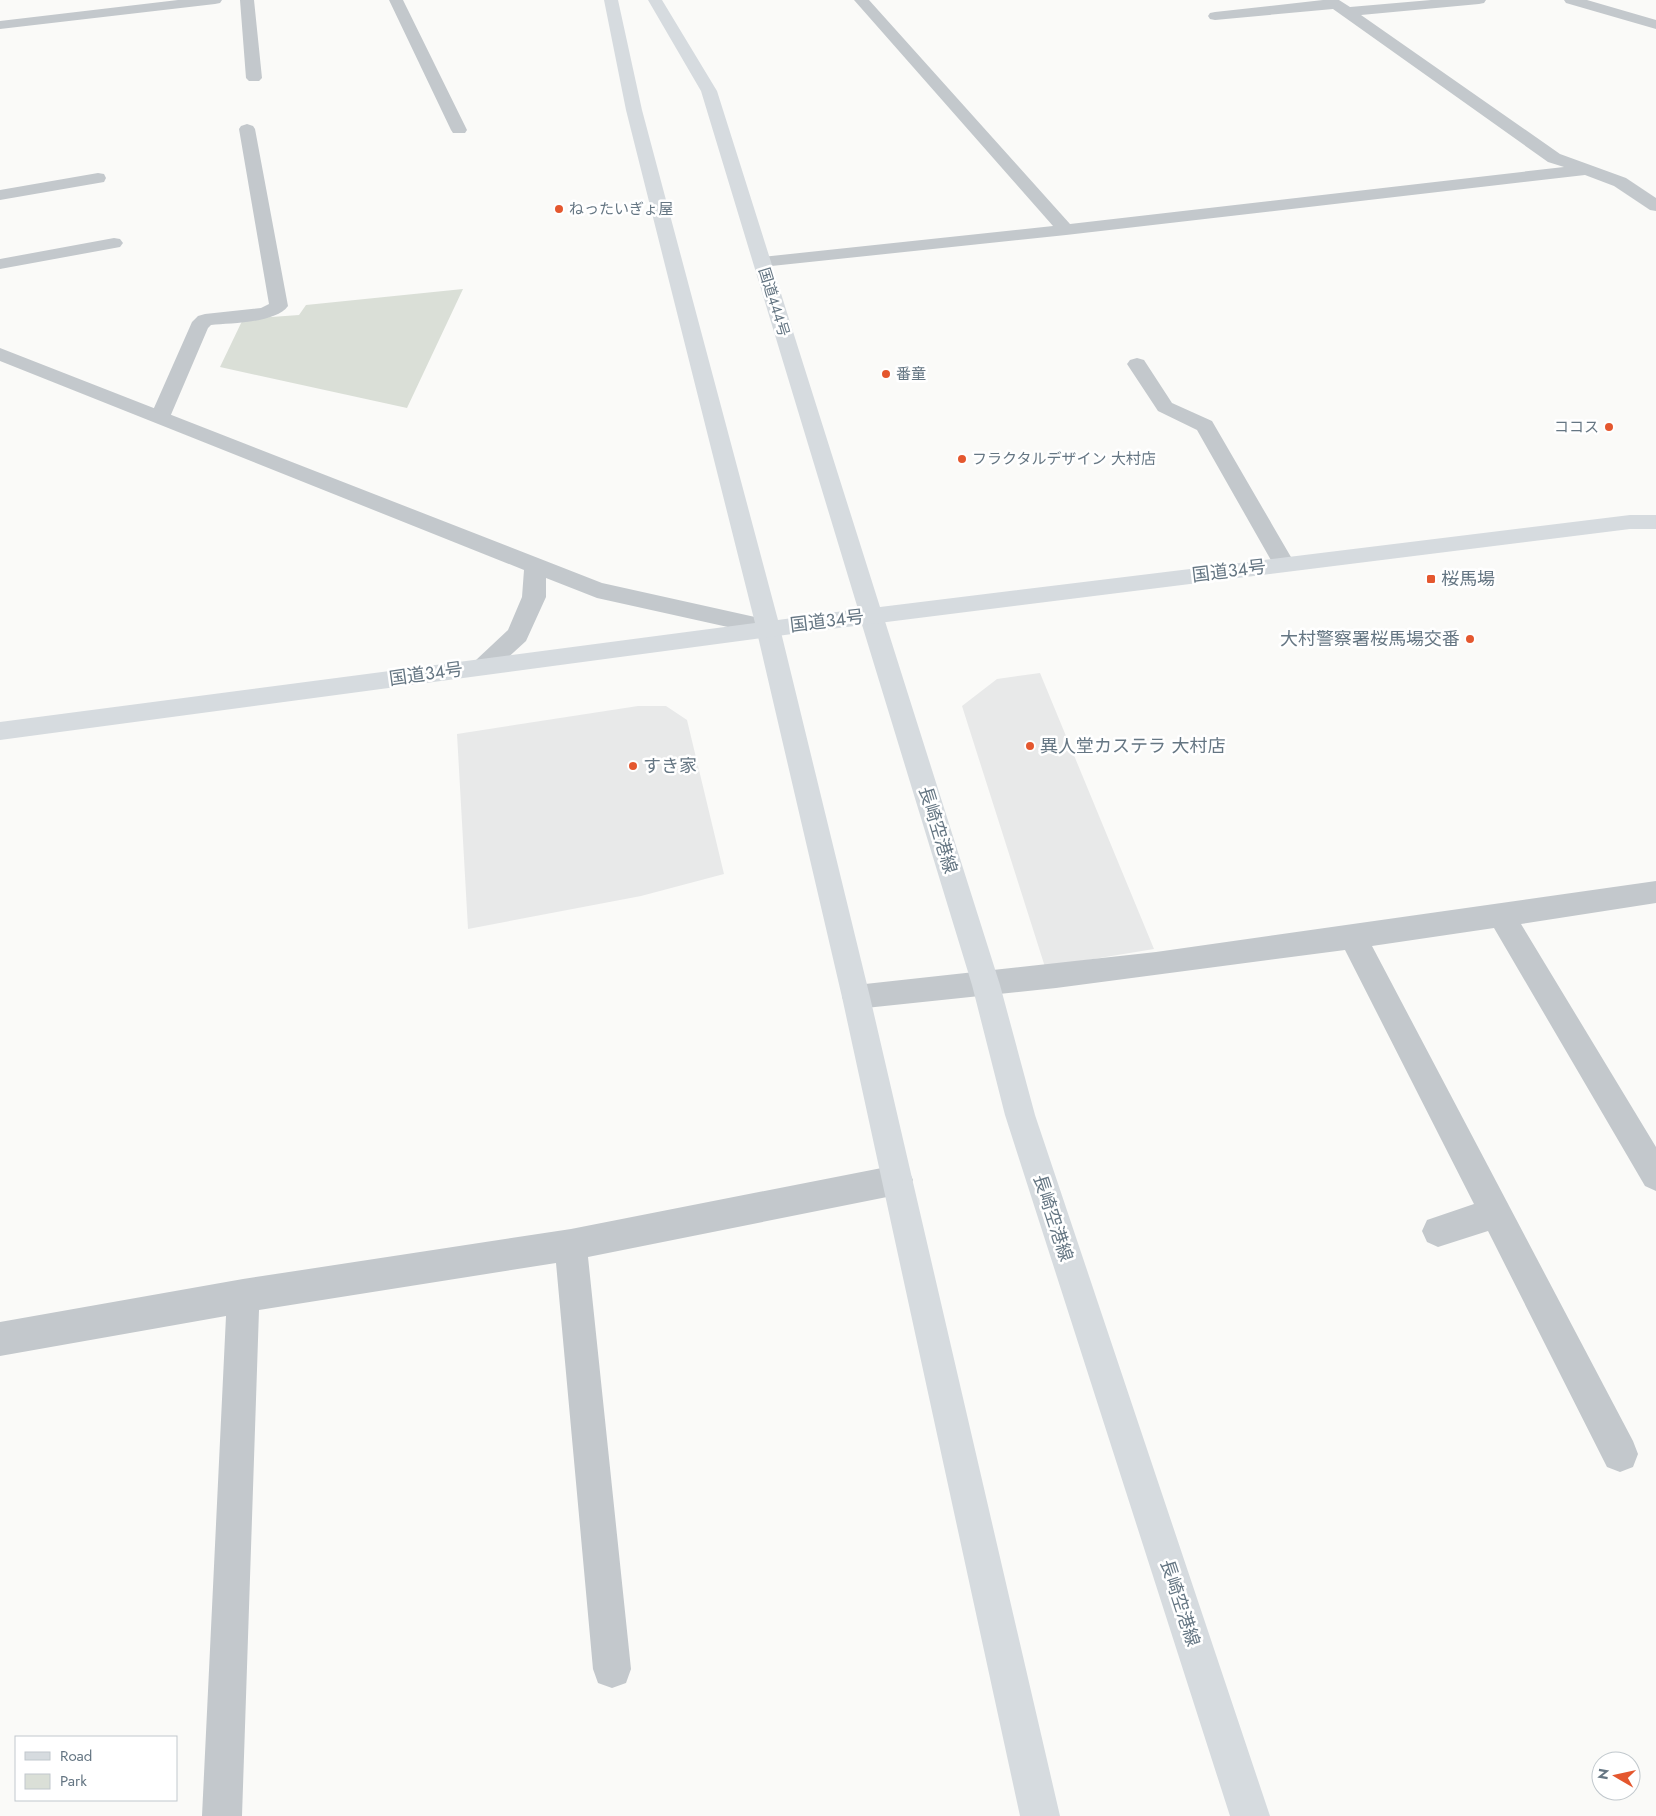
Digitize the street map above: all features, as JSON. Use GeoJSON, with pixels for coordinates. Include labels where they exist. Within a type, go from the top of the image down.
{"type":"FeatureCollection","features":[{"type":"Feature","properties":{"kind":"main road"},"geometry":{"type":"LineString","coordinates":[[611,0],[634,110],[768,628],[856,997],[1040,1816]]}},
{"type":"Feature","properties":{"kind":"main road","name":"国道444号"},"geometry":{"type":"LineString","coordinates":[[654,0],[709,91],[871,615]]}},
{"type":"Feature","properties":{"kind":"main road","name":"国道34号"},"geometry":{"type":"LineString","coordinates":[[0,731],[871,615],[1630,522],[1656,522]]}},
{"type":"Feature","properties":{"kind":"main road","name":"長崎空港線"},"geometry":{"type":"LineString","coordinates":[[871,615],[986,986],[1020,1115],[1250,1816]]}},
{"type":"Feature","properties":{"kind":"street"},"geometry":{"type":"LineString","coordinates":[[0,25],[37,14],[215,0]]}},
{"type":"Feature","properties":{"kind":"street"},"geometry":{"type":"LineString","coordinates":[[247,0],[254,78]]}},
{"type":"Feature","properties":{"kind":"street"},"geometry":{"type":"LineString","coordinates":[[396,0],[459,130]]}},
{"type":"Feature","properties":{"kind":"street"},"geometry":{"type":"LineString","coordinates":[[861,0],[1066,230]]}},
{"type":"Feature","properties":{"kind":"street"},"geometry":{"type":"LineString","coordinates":[[1215,16],[1338,5],[1479,0]]}},
{"type":"Feature","properties":{"kind":"street"},"geometry":{"type":"LineString","coordinates":[[1571,0],[1656,25]]}},
{"type":"Feature","properties":{"kind":"street"},"geometry":{"type":"LineString","coordinates":[[1338,5],[1554,158],[1620,182],[1656,206]]}},
{"type":"Feature","properties":{"kind":"street"},"geometry":{"type":"LineString","coordinates":[[160,417],[199,326],[205,320],[266,312],[279,306],[247,129]]}},
{"type":"Feature","properties":{"kind":"street"},"geometry":{"type":"LineString","coordinates":[[762,262],[1066,230],[1585,170]]}},
{"type":"Feature","properties":{"kind":"street"},"geometry":{"type":"LineString","coordinates":[[0,194],[98,178]]}},
{"type":"Feature","properties":{"kind":"street"},"geometry":{"type":"LineString","coordinates":[[0,264],[114,243]]}},
{"type":"Feature","properties":{"kind":"street"},"geometry":{"type":"LineString","coordinates":[[0,354],[597,590],[768,628]]}},
{"type":"Feature","properties":{"kind":"street"},"geometry":{"type":"LineString","coordinates":[[1137,364],[1165,407],[1205,426],[1284,564]]}},
{"type":"Feature","properties":{"kind":"street"},"geometry":{"type":"LineString","coordinates":[[484,666],[518,635],[534,597],[535,566]]}},
{"type":"Feature","properties":{"kind":"street"},"geometry":{"type":"LineString","coordinates":[[856,997],[986,986],[1353,937],[1656,892]]}},
{"type":"Feature","properties":{"kind":"street"},"geometry":{"type":"LineString","coordinates":[[1501,916],[1656,1176]]}},
{"type":"Feature","properties":{"kind":"street"},"geometry":{"type":"LineString","coordinates":[[1353,937],[1620,1454]]}},
{"type":"Feature","properties":{"kind":"street"},"geometry":{"type":"LineString","coordinates":[[0,1339],[243,1296],[571,1245],[897,1180]]}},
{"type":"Feature","properties":{"kind":"street"},"geometry":{"type":"LineString","coordinates":[[1438,1231],[1496,1212]]}},
{"type":"Feature","properties":{"kind":"street"},"geometry":{"type":"LineString","coordinates":[[571,1245],[612,1669]]}},
{"type":"Feature","properties":{"kind":"street"},"geometry":{"type":"LineString","coordinates":[[222,1816],[243,1296]]}},
{"type":"Feature","properties":{"kind":"shaded area"},"geometry":{"type":"Polygon","coordinates":[[[1040,673],[1154,949],[1045,967],[962,706],[997,679],[1040,673]]]}},
{"type":"Feature","properties":{"kind":"shaded area"},"geometry":{"type":"Polygon","coordinates":[[[638,706],[666,706],[687,720],[724,874],[641,896],[468,929],[457,734],[638,706]]]}},
{"type":"Feature","properties":{"kind":"green space"},"geometry":{"type":"Polygon","coordinates":[[[463,289],[407,408],[220,367],[243,319],[299,315],[306,305],[463,289]]]}},
{"type":"Feature","properties":{"kind":"place","name":"ねったいぎょ屋"},"geometry":{"type":"Point","coordinates":[559,209]}},
{"type":"Feature","properties":{"kind":"place","name":"番童"},"geometry":{"type":"Point","coordinates":[886,374]}},
{"type":"Feature","properties":{"kind":"place","name":"ココス"},"geometry":{"type":"Point","coordinates":[1609,427]}},
{"type":"Feature","properties":{"kind":"place","name":"フラクタルデザイン 大村店"},"geometry":{"type":"Point","coordinates":[962,459]}},
{"type":"Feature","properties":{"kind":"place","name":"桜馬場"},"geometry":{"type":"Point","coordinates":[1431,579]}},
{"type":"Feature","properties":{"kind":"place","name":"大村警察署桜馬場交番"},"geometry":{"type":"Point","coordinates":[1470,639]}},
{"type":"Feature","properties":{"kind":"place","name":"異人堂カステラ 大村店"},"geometry":{"type":"Point","coordinates":[1030,746]}},
{"type":"Feature","properties":{"kind":"place","name":"すき家"},"geometry":{"type":"Point","coordinates":[633,766]}}]}
